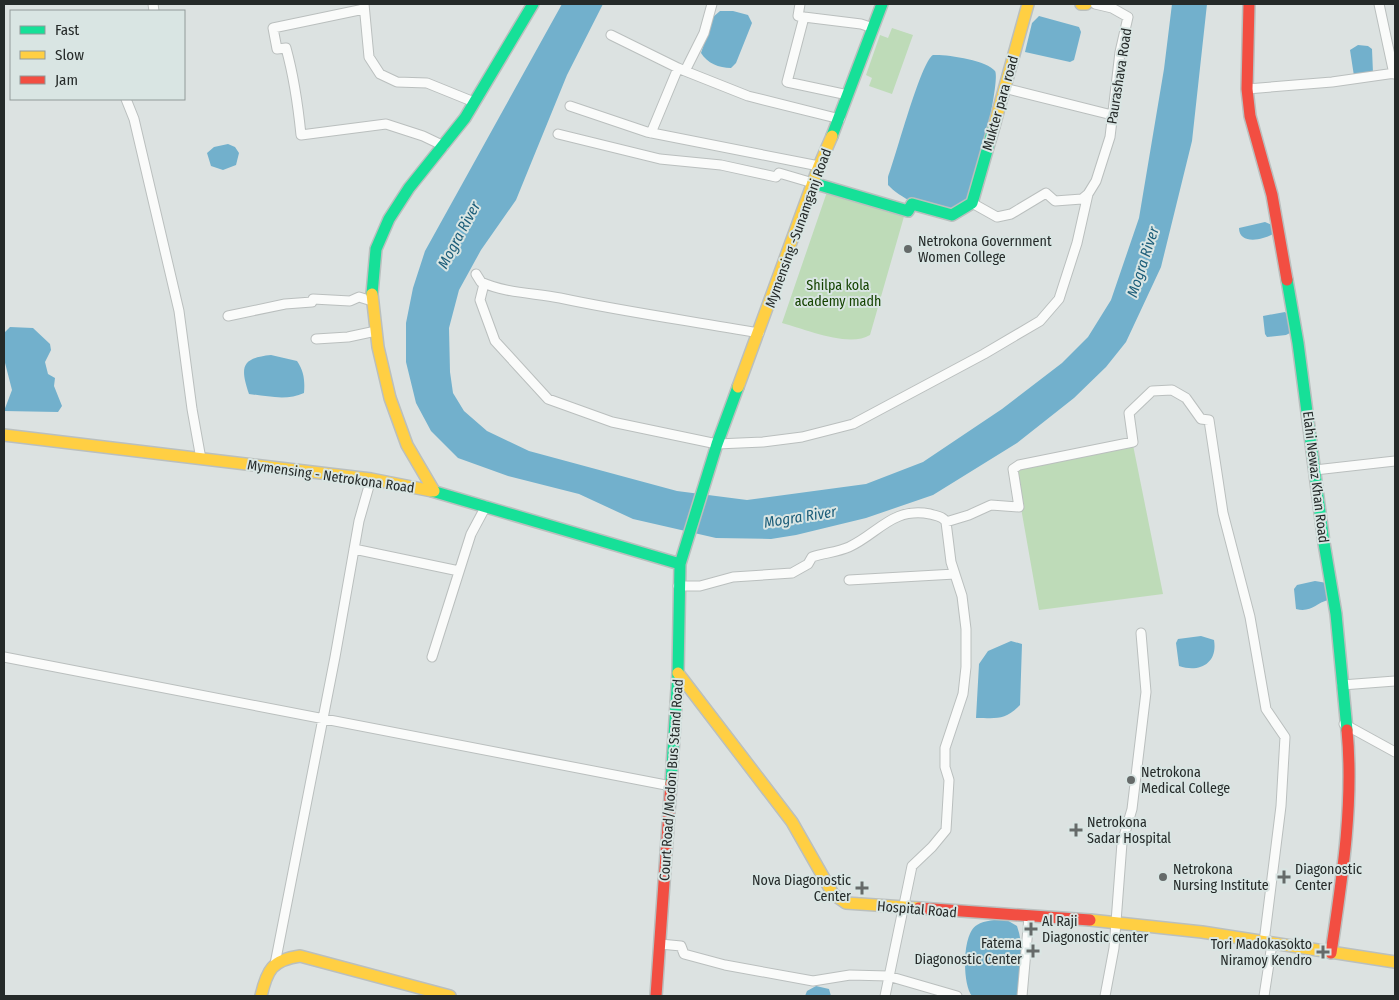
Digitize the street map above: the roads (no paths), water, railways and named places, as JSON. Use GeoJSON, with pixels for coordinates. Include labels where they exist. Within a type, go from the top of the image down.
{"type":"FeatureCollection","features":[{"type":"Feature","properties":{"kind":"street"},"geometry":{"type":"LineString","coordinates":[[434,491],[406,443],[390,394],[376,331],[372,302],[372,275],[377,248],[384,231],[421,174],[444,146],[474,102],[533,4]]}},
{"type":"Feature","properties":{"kind":"street"},"geometry":{"type":"LineString","coordinates":[[651,133],[682,70],[704,33],[712,4]]}},
{"type":"Feature","properties":{"kind":"street"},"geometry":{"type":"LineString","coordinates":[[800,4],[798,16],[861,24],[873,28]]}},
{"type":"Feature","properties":{"kind":"street","name":"Mymensing -Sunamganj Road"},"geometry":{"type":"LineString","coordinates":[[680,564],[715,448],[819,166],[840,119],[882,4]]}},
{"type":"Feature","properties":{"kind":"street","name":"Mukter para road"},"geometry":{"type":"LineString","coordinates":[[972,203],[1028,4]]}},
{"type":"Feature","properties":{"kind":"street"},"geometry":{"type":"LineString","coordinates":[[1081,4],[1086,4]]}},
{"type":"Feature","properties":{"kind":"street","name":"Paurashava Road"},"geometry":{"type":"LineString","coordinates":[[484,284],[480,300],[495,341],[548,398],[612,422],[715,448],[802,437],[853,424],[984,354],[1040,321],[1059,299],[1077,243],[1088,194],[1096,181],[1110,137],[1120,52],[1128,17],[1112,8],[1095,4]]}},
{"type":"Feature","properties":{"kind":"street","name":"Elahi Newaz Khan Road"},"geometry":{"type":"LineString","coordinates":[[1249,4],[1247,89],[1250,116],[1259,142],[1280,236],[1298,343],[1336,614],[1344,724],[1350,768],[1343,875],[1331,953]]}},
{"type":"Feature","properties":{"kind":"street"},"geometry":{"type":"LineString","coordinates":[[1247,89],[1332,82],[1394,74],[1379,4]]}},
{"type":"Feature","properties":{"kind":"street"},"geometry":{"type":"LineString","coordinates":[[444,146],[423,136],[386,124],[301,135],[296,86],[286,48],[277,49],[273,28],[364,6],[370,57],[380,74],[397,82],[427,83],[474,102]]}},
{"type":"Feature","properties":{"kind":"street"},"geometry":{"type":"LineString","coordinates":[[804,17],[787,82],[848,95]]}},
{"type":"Feature","properties":{"kind":"street"},"geometry":{"type":"LineString","coordinates":[[611,35],[709,82],[764,101],[840,119]]}},
{"type":"Feature","properties":{"kind":"street"},"geometry":{"type":"LineString","coordinates":[[1004,88],[1112,115]]}},
{"type":"Feature","properties":{"kind":"street"},"geometry":{"type":"LineString","coordinates":[[126,100],[134,119],[179,312],[192,408],[202,459]]}},
{"type":"Feature","properties":{"kind":"street"},"geometry":{"type":"LineString","coordinates":[[570,106],[651,133],[819,166]]}},
{"type":"Feature","properties":{"kind":"street"},"geometry":{"type":"LineString","coordinates":[[558,134],[660,159],[721,165],[776,177],[779,173],[908,211],[912,204],[952,215],[972,203],[997,217],[1011,214],[1046,193],[1055,201],[1082,199],[1088,194]]}},
{"type":"Feature","properties":{"kind":"street"},"geometry":{"type":"LineString","coordinates":[[476,274],[484,284],[573,302],[759,333]]}},
{"type":"Feature","properties":{"kind":"street"},"geometry":{"type":"LineString","coordinates":[[228,316],[285,304],[312,302],[313,299],[350,301],[359,297],[372,302]]}},
{"type":"Feature","properties":{"kind":"street"},"geometry":{"type":"LineString","coordinates":[[316,339],[376,331]]}},
{"type":"Feature","properties":{"kind":"street"},"geometry":{"type":"LineString","coordinates":[[946,522],[970,516],[991,505],[1018,507],[1013,469],[1019,464],[1133,442],[1129,413],[1152,391],[1172,390],[1186,398],[1201,419],[1209,420],[1223,513],[1250,617],[1266,709],[1286,737],[1264,996]]}},
{"type":"Feature","properties":{"kind":"street","name":"Mymensing - Netrokona Road"},"geometry":{"type":"LineString","coordinates":[[4,435],[371,479],[434,491],[680,564]]}},
{"type":"Feature","properties":{"kind":"street"},"geometry":{"type":"LineString","coordinates":[[1315,470],[1395,461]]}},
{"type":"Feature","properties":{"kind":"street"},"geometry":{"type":"LineString","coordinates":[[275,964],[359,521],[371,479]]}},
{"type":"Feature","properties":{"kind":"street"},"geometry":{"type":"LineString","coordinates":[[432,657],[471,534],[486,506]]}},
{"type":"Feature","properties":{"kind":"street"},"geometry":{"type":"LineString","coordinates":[[678,586],[700,586],[733,577],[792,573],[808,564],[812,558],[851,546],[879,527],[905,513],[916,512],[932,515],[941,517],[946,522],[955,574],[962,596],[966,629],[966,667],[963,694],[945,748],[945,767],[949,780],[946,830],[912,866],[885,996]]}},
{"type":"Feature","properties":{"kind":"street"},"geometry":{"type":"LineString","coordinates":[[354,549],[459,571]]}},
{"type":"Feature","properties":{"kind":"street","name":"Court Road/Modon Bus Stand Road"},"geometry":{"type":"LineString","coordinates":[[656,996],[678,673],[678,586],[680,564]]}},
{"type":"Feature","properties":{"kind":"street"},"geometry":{"type":"LineString","coordinates":[[849,580],[955,574]]}},
{"type":"Feature","properties":{"kind":"street"},"geometry":{"type":"LineString","coordinates":[[1105,996],[1114,948],[1114,922],[1122,842],[1132,809],[1146,692],[1141,633]]}},
{"type":"Feature","properties":{"kind":"street"},"geometry":{"type":"LineString","coordinates":[[4,657],[671,786]]}},
{"type":"Feature","properties":{"kind":"street","name":"Hospital Road"},"geometry":{"type":"LineString","coordinates":[[678,673],[792,822],[833,894],[846,903],[1114,922],[1202,932],[1395,962]]}},
{"type":"Feature","properties":{"kind":"street"},"geometry":{"type":"LineString","coordinates":[[1342,685],[1395,681]]}},
{"type":"Feature","properties":{"kind":"street"},"geometry":{"type":"LineString","coordinates":[[1344,724],[1395,752]]}},
{"type":"Feature","properties":{"kind":"street"},"geometry":{"type":"LineString","coordinates":[[1022,996],[1029,917]]}},
{"type":"Feature","properties":{"kind":"street"},"geometry":{"type":"LineString","coordinates":[[660,944],[681,946],[684,954],[725,965],[814,981],[850,976],[888,976],[957,996]]}},
{"type":"Feature","properties":{"kind":"street"},"geometry":{"type":"LineString","coordinates":[[261,996],[267,972],[275,964],[287,958],[300,956],[450,996]]}},
{"type":"Feature","properties":{"kind":"water","name":"Mogra River"},"geometry":{"type":"Polygon","coordinates":[[[562,4],[603,4],[567,75],[516,200],[481,250],[459,290],[449,328],[450,372],[453,393],[464,411],[487,431],[529,451],[677,491],[747,500],[866,484],[923,462],[1002,409],[1062,363],[1088,337],[1111,300],[1139,218],[1164,69],[1172,4],[1207,4],[1192,141],[1161,267],[1126,342],[1106,367],[1074,398],[1017,443],[933,495],[866,518],[796,535],[771,539],[716,538],[633,519],[579,494],[508,476],[458,458],[431,431],[416,403],[406,362],[406,323],[413,288],[425,251],[562,4]]]}},
{"type":"Feature","properties":{"kind":"water"},"geometry":{"type":"Polygon","coordinates":[[[720,11],[733,11],[748,15],[752,23],[736,63],[731,68],[714,64],[701,53],[713,17],[720,11]]]}},
{"type":"Feature","properties":{"kind":"water"},"geometry":{"type":"Polygon","coordinates":[[[1039,16],[1079,27],[1081,32],[1074,60],[1070,62],[1025,52],[1032,23],[1039,16]]]}},
{"type":"Feature","properties":{"kind":"water"},"geometry":{"type":"Polygon","coordinates":[[[1358,45],[1368,46],[1372,49],[1373,73],[1354,76],[1350,50],[1358,45]]]}},
{"type":"Feature","properties":{"kind":"water"},"geometry":{"type":"Polygon","coordinates":[[[933,55],[956,57],[984,64],[995,71],[996,79],[986,138],[974,181],[964,204],[946,210],[936,210],[914,203],[888,185],[888,177],[915,91],[928,61],[933,55]]]}},
{"type":"Feature","properties":{"kind":"water"},"geometry":{"type":"Polygon","coordinates":[[[228,144],[235,147],[239,153],[236,165],[223,170],[211,166],[207,153],[214,147],[228,144]]]}},
{"type":"Feature","properties":{"kind":"water"},"geometry":{"type":"Polygon","coordinates":[[[1265,222],[1272,225],[1273,234],[1252,240],[1243,237],[1240,233],[1239,228],[1265,222]]]}},
{"type":"Feature","properties":{"kind":"water"},"geometry":{"type":"Polygon","coordinates":[[[1285,312],[1288,315],[1290,333],[1267,337],[1263,316],[1285,312]]]}},
{"type":"Feature","properties":{"kind":"water"},"geometry":{"type":"Polygon","coordinates":[[[10,327],[33,328],[50,344],[51,350],[45,362],[48,374],[55,378],[54,386],[62,406],[58,412],[4,411],[12,390],[4,359],[4,333],[10,327]]]}},
{"type":"Feature","properties":{"kind":"water"},"geometry":{"type":"Polygon","coordinates":[[[271,355],[297,361],[304,376],[304,393],[291,397],[249,394],[244,377],[245,366],[248,362],[261,356],[271,355]]]}},
{"type":"Feature","properties":{"kind":"water"},"geometry":{"type":"Polygon","coordinates":[[[1315,581],[1327,583],[1328,600],[1310,609],[1296,609],[1294,589],[1297,585],[1315,581]]]}},
{"type":"Feature","properties":{"kind":"water"},"geometry":{"type":"Polygon","coordinates":[[[1201,636],[1214,640],[1215,648],[1210,660],[1200,667],[1187,668],[1179,666],[1176,643],[1178,639],[1201,636]]]}},
{"type":"Feature","properties":{"kind":"water"},"geometry":{"type":"Polygon","coordinates":[[[1011,641],[1022,644],[1020,705],[1005,716],[976,718],[979,664],[988,651],[1011,641]]]}},
{"type":"Feature","properties":{"kind":"water"},"geometry":{"type":"Polygon","coordinates":[[[1005,919],[1017,926],[1021,943],[1022,961],[1018,996],[972,996],[966,981],[965,970],[968,938],[972,930],[980,923],[1005,919]]]}},
{"type":"Feature","properties":{"kind":"water"},"geometry":{"type":"Polygon","coordinates":[[[816,986],[829,989],[831,996],[805,996],[807,991],[816,986]]]}},
{"type":"Feature","properties":{"kind":"place","name":"Netrokona Government Women College"},"geometry":{"type":"Point","coordinates":[908,249]}},
{"type":"Feature","properties":{"kind":"place","name":"Netrokona Medical College"},"geometry":{"type":"Point","coordinates":[1131,780]}},
{"type":"Feature","properties":{"kind":"place","name":"Netrokona Sadar Hospital"},"geometry":{"type":"Point","coordinates":[1076,830]}},
{"type":"Feature","properties":{"kind":"place","name":"Netrokona Nursing Institute"},"geometry":{"type":"Point","coordinates":[1163,877]}},
{"type":"Feature","properties":{"kind":"place","name":"Diagonostic Center"},"geometry":{"type":"Point","coordinates":[1284,877]}},
{"type":"Feature","properties":{"kind":"place","name":"Nova Diagonostic Center"},"geometry":{"type":"Point","coordinates":[862,888]}},
{"type":"Feature","properties":{"kind":"place","name":"Al Raji Diagonostic center"},"geometry":{"type":"Point","coordinates":[1031,929]}},
{"type":"Feature","properties":{"kind":"place","name":"Fatema Diagonostic Center"},"geometry":{"type":"Point","coordinates":[1033,951]}},
{"type":"Feature","properties":{"kind":"place","name":"Tori Madokasokto Niramoy Kendro"},"geometry":{"type":"Point","coordinates":[1323,952]}},
{"type":"Feature","properties":{"kind":"park label","name":"Shilpa kola academy madh"},"geometry":{"type":"Point","coordinates":[838,294]}}]}
